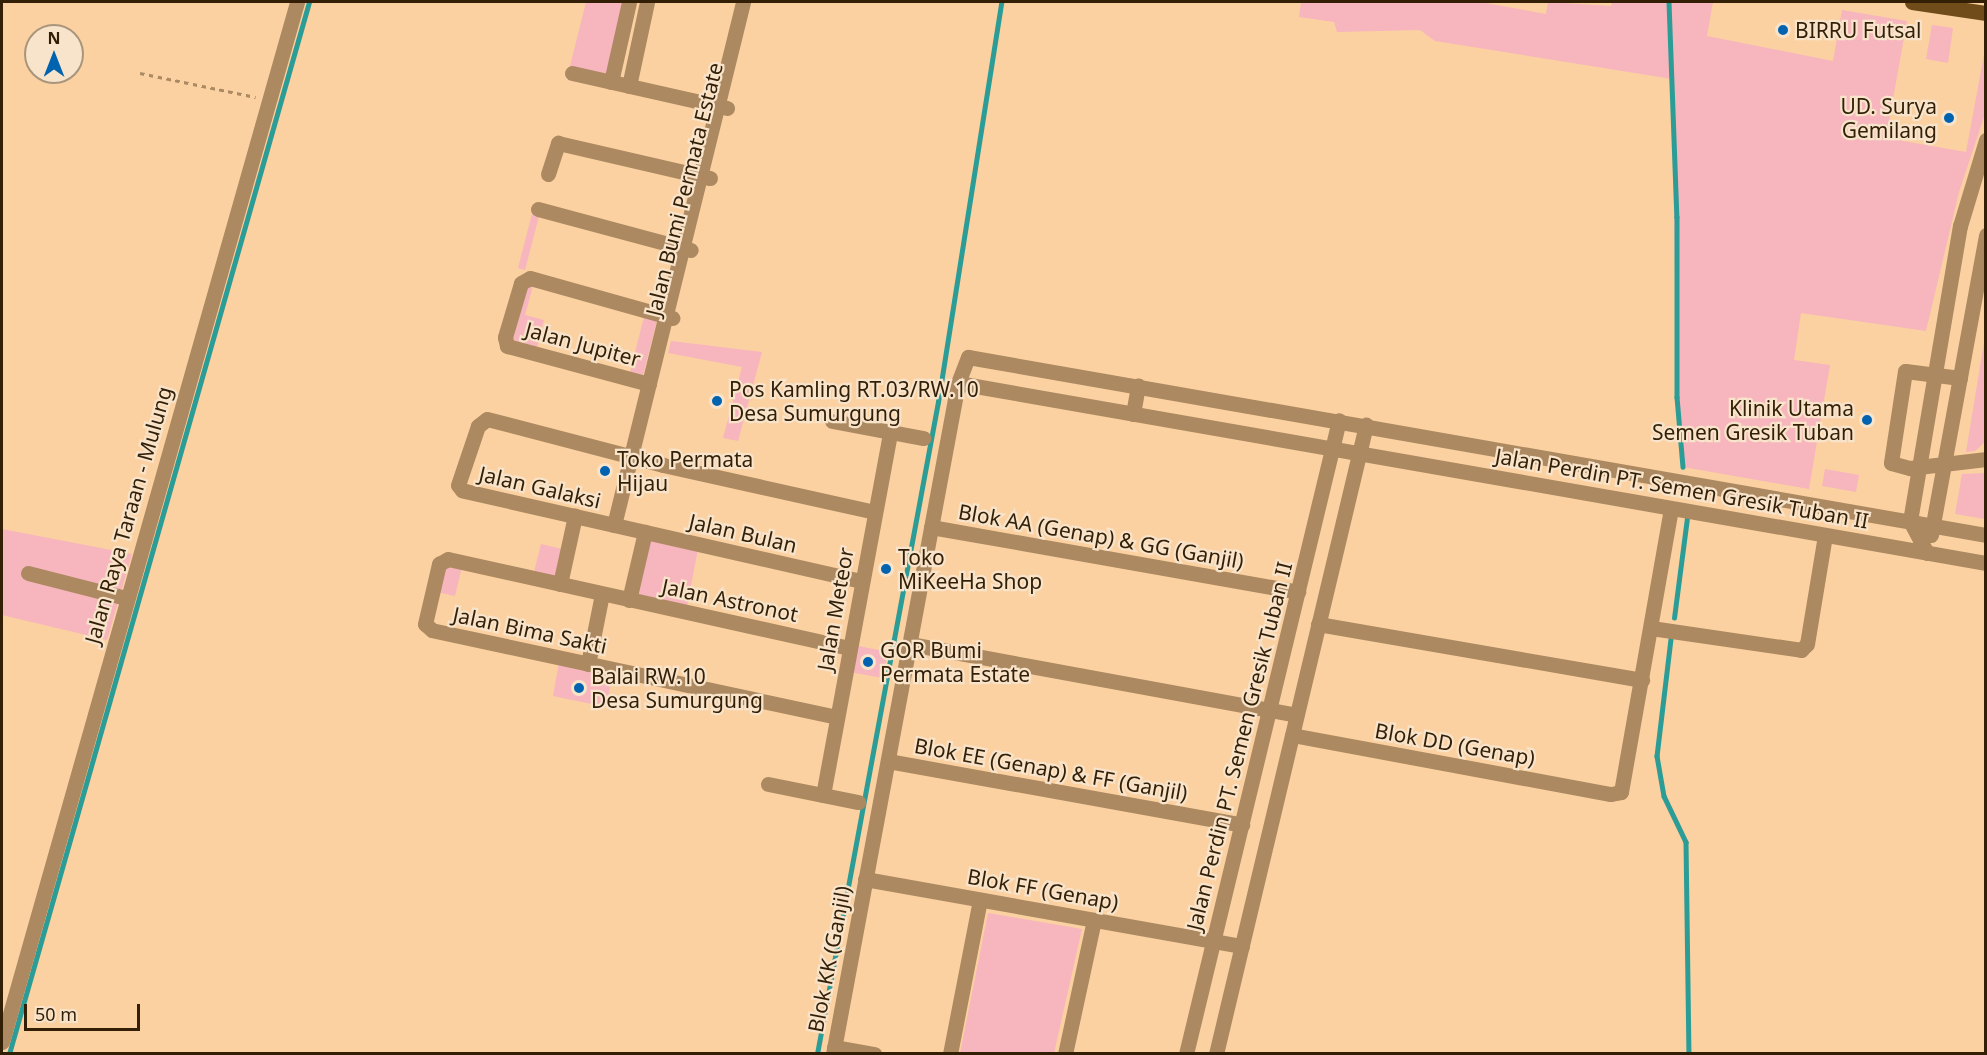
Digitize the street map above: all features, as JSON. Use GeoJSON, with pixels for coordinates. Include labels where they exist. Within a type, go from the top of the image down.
{"type":"FeatureCollection","features":[{"type":"Feature","properties":{"kind":"main road"},"geometry":{"type":"LineString","coordinates":[[1912,2],[1986,13]]}},
{"type":"Feature","properties":{"kind":"street","name":"Jalan Raya Taraan - Mulung"},"geometry":{"type":"LineString","coordinates":[[2,1042],[126,598],[297,2]]}},
{"type":"Feature","properties":{"kind":"street"},"geometry":{"type":"LineString","coordinates":[[611,81],[629,2]]}},
{"type":"Feature","properties":{"kind":"street"},"geometry":{"type":"LineString","coordinates":[[629,86],[647,2]]}},
{"type":"Feature","properties":{"kind":"street","name":"Jalan Bumi Permata Estate"},"geometry":{"type":"LineString","coordinates":[[614,525],[747,7]]}},
{"type":"Feature","properties":{"kind":"street"},"geometry":{"type":"LineString","coordinates":[[572,73],[723,107]]}},
{"type":"Feature","properties":{"kind":"street"},"geometry":{"type":"LineString","coordinates":[[1928,553],[1910,521],[1960,226],[1986,140]]}},
{"type":"Feature","properties":{"kind":"street"},"geometry":{"type":"LineString","coordinates":[[548,174],[558,143],[705,177]]}},
{"type":"Feature","properties":{"kind":"street"},"geometry":{"type":"LineString","coordinates":[[538,209],[686,249]]}},
{"type":"Feature","properties":{"kind":"street"},"geometry":{"type":"LineString","coordinates":[[1960,226],[1986,229]]}},
{"type":"Feature","properties":{"kind":"street"},"geometry":{"type":"LineString","coordinates":[[1928,553],[1986,235]]}},
{"type":"Feature","properties":{"kind":"street","name":"Jalan Jupiter"},"geometry":{"type":"LineString","coordinates":[[649,384],[507,346],[505,337],[521,283],[527,278],[669,317]]}},
{"type":"Feature","properties":{"kind":"street","name":"Jalan Perdin PT. Semen Gresik Tuban II"},"geometry":{"type":"LineString","coordinates":[[1986,535],[974,356],[964,361],[958,383],[1986,563]]}},
{"type":"Feature","properties":{"kind":"street"},"geometry":{"type":"LineString","coordinates":[[1959,378],[1908,370],[1904,375],[1891,463],[1919,467],[1986,459]]}},
{"type":"Feature","properties":{"kind":"street","name":"Blok KK (Ganjil)"},"geometry":{"type":"LineString","coordinates":[[834,1050],[958,383]]}},
{"type":"Feature","properties":{"kind":"street"},"geometry":{"type":"LineString","coordinates":[[1132,414],[1138,385]]}},
{"type":"Feature","properties":{"kind":"street","name":"Jalan Galaksi"},"geometry":{"type":"LineString","coordinates":[[614,525],[461,490],[458,485],[480,422],[487,419],[632,456]]}},
{"type":"Feature","properties":{"kind":"street","name":"Jalan Perdin PT. Semen Gresik Tuban II"},"geometry":{"type":"LineString","coordinates":[[1186,1053],[1339,420]]}},
{"type":"Feature","properties":{"kind":"street"},"geometry":{"type":"LineString","coordinates":[[832,421],[923,438]]}},
{"type":"Feature","properties":{"kind":"street"},"geometry":{"type":"LineString","coordinates":[[1216,1053],[1366,425]]}},
{"type":"Feature","properties":{"kind":"street","name":"Jalan Meteor"},"geometry":{"type":"LineString","coordinates":[[824,795],[861,581],[890,432]]}},
{"type":"Feature","properties":{"kind":"street"},"geometry":{"type":"LineString","coordinates":[[632,456],[875,512]]}},
{"type":"Feature","properties":{"kind":"street"},"geometry":{"type":"LineString","coordinates":[[1607,496],[1612,468]]}},
{"type":"Feature","properties":{"kind":"street"},"geometry":{"type":"LineString","coordinates":[[1775,526],[1779,498]]}},
{"type":"Feature","properties":{"kind":"street"},"geometry":{"type":"LineString","coordinates":[[1318,624],[1642,680],[1671,508]]}},
{"type":"Feature","properties":{"kind":"street"},"geometry":{"type":"LineString","coordinates":[[560,584],[576,516]]}},
{"type":"Feature","properties":{"kind":"street","name":"Jalan Bulan"},"geometry":{"type":"LineString","coordinates":[[614,525],[861,581]]}},
{"type":"Feature","properties":{"kind":"street","name":"Blok AA (Genap) & GG (Ganjil)"},"geometry":{"type":"LineString","coordinates":[[932,527],[1298,592]]}},
{"type":"Feature","properties":{"kind":"street"},"geometry":{"type":"LineString","coordinates":[[629,600],[645,532]]}},
{"type":"Feature","properties":{"kind":"street"},"geometry":{"type":"LineString","coordinates":[[1651,628],[1801,650],[1807,644],[1825,535]]}},
{"type":"Feature","properties":{"kind":"street","name":"Jalan Astronot"},"geometry":{"type":"LineString","coordinates":[[432,592],[439,564],[446,559],[849,648]]}},
{"type":"Feature","properties":{"kind":"street"},"geometry":{"type":"LineString","coordinates":[[28,573],[126,598]]}},
{"type":"Feature","properties":{"kind":"street","name":"Jalan Bima Sakti"},"geometry":{"type":"LineString","coordinates":[[432,592],[425,624],[428,629],[837,717]]}},
{"type":"Feature","properties":{"kind":"street"},"geometry":{"type":"LineString","coordinates":[[588,664],[602,594]]}},
{"type":"Feature","properties":{"kind":"street"},"geometry":{"type":"LineString","coordinates":[[910,644],[1297,715]]}},
{"type":"Feature","properties":{"kind":"street","name":"Blok DD (Genap)"},"geometry":{"type":"LineString","coordinates":[[1292,735],[1618,794],[1624,787],[1642,680]]}},
{"type":"Feature","properties":{"kind":"street","name":"Blok EE (Genap) & FF (Ganjil)"},"geometry":{"type":"LineString","coordinates":[[888,761],[1242,825]]}},
{"type":"Feature","properties":{"kind":"street"},"geometry":{"type":"LineString","coordinates":[[768,784],[858,802]]}},
{"type":"Feature","properties":{"kind":"street","name":"Blok FF (Genap)"},"geometry":{"type":"LineString","coordinates":[[866,879],[1242,946]]}},
{"type":"Feature","properties":{"kind":"street"},"geometry":{"type":"LineString","coordinates":[[950,1053],[980,900]]}},
{"type":"Feature","properties":{"kind":"street"},"geometry":{"type":"LineString","coordinates":[[1065,1053],[1094,920]]}},
{"type":"Feature","properties":{"kind":"street"},"geometry":{"type":"LineString","coordinates":[[834,1050],[874,1053]]}},
{"type":"Feature","properties":{"kind":"path"},"geometry":{"type":"LineString","coordinates":[[140,73],[269,99]]}},
{"type":"Feature","properties":{"kind":"shaded area"},"geometry":{"type":"Polygon","coordinates":[[[586,2],[624,2],[608,75],[570,66],[586,2]]]}},
{"type":"Feature","properties":{"kind":"shaded area"},"geometry":{"type":"Polygon","coordinates":[[[1301,2],[1480,2],[1546,14],[1548,2],[1611,6],[1612,2],[1713,2],[1707,36],[1833,61],[1842,10],[1907,21],[1886,138],[1966,152],[1985,49],[1985,114],[1959,192],[1926,331],[1801,313],[1794,360],[1830,365],[1809,489],[1683,467],[1677,397],[1672,79],[1435,41],[1420,30],[1337,32],[1334,22],[1299,17],[1301,2]]]}},
{"type":"Feature","properties":{"kind":"shaded area"},"geometry":{"type":"Polygon","coordinates":[[[1932,25],[1953,28],[1948,63],[1926,59],[1932,25]]]}},
{"type":"Feature","properties":{"kind":"shaded area"},"geometry":{"type":"Polygon","coordinates":[[[532,214],[539,216],[525,270],[518,268],[532,214]]]}},
{"type":"Feature","properties":{"kind":"shaded area"},"geometry":{"type":"Polygon","coordinates":[[[525,283],[533,286],[525,315],[544,320],[537,347],[509,339],[525,283]]]}},
{"type":"Feature","properties":{"kind":"shaded area"},"geometry":{"type":"Polygon","coordinates":[[[644,317],[657,321],[643,375],[630,372],[644,317]]]}},
{"type":"Feature","properties":{"kind":"shaded area"},"geometry":{"type":"Polygon","coordinates":[[[1985,336],[1985,442],[1975,451],[1966,452],[1985,336]]]}},
{"type":"Feature","properties":{"kind":"shaded area"},"geometry":{"type":"Polygon","coordinates":[[[671,341],[762,352],[738,441],[723,438],[742,367],[668,353],[671,341]]]}},
{"type":"Feature","properties":{"kind":"shaded area"},"geometry":{"type":"Polygon","coordinates":[[[1825,469],[1859,475],[1856,492],[1822,486],[1825,469]]]}},
{"type":"Feature","properties":{"kind":"shaded area"},"geometry":{"type":"Polygon","coordinates":[[[1985,473],[1985,519],[1955,514],[1962,474],[1985,473]]]}},
{"type":"Feature","properties":{"kind":"shaded area"},"geometry":{"type":"Polygon","coordinates":[[[2,529],[132,554],[107,640],[2,615],[2,529]]]}},
{"type":"Feature","properties":{"kind":"shaded area"},"geometry":{"type":"Polygon","coordinates":[[[648,538],[698,549],[687,607],[635,596],[648,538]]]}},
{"type":"Feature","properties":{"kind":"shaded area"},"geometry":{"type":"Polygon","coordinates":[[[541,544],[562,549],[556,577],[534,572],[541,544]]]}},
{"type":"Feature","properties":{"kind":"shaded area"},"geometry":{"type":"Polygon","coordinates":[[[443,563],[462,567],[455,596],[436,592],[443,563]]]}},
{"type":"Feature","properties":{"kind":"shaded area","name":"GOR Bumi Permata Estate"},"geometry":{"type":"Polygon","coordinates":[[[854,645],[888,652],[883,678],[849,672],[854,645]]]}},
{"type":"Feature","properties":{"kind":"shaded area"},"geometry":{"type":"Polygon","coordinates":[[[559,662],[613,673],[606,707],[553,696],[559,662]]]}},
{"type":"Feature","properties":{"kind":"shaded area"},"geometry":{"type":"Polygon","coordinates":[[[988,913],[1082,929],[1054,1053],[960,1053],[988,913]]]}},
{"type":"Feature","properties":{"kind":"waterway"},"geometry":{"type":"LineString","coordinates":[[9,1054],[309,2]]}},
{"type":"Feature","properties":{"kind":"waterway"},"geometry":{"type":"LineString","coordinates":[[817,1054],[938,402],[1001,2]]}},
{"type":"Feature","properties":{"kind":"waterway"},"geometry":{"type":"LineString","coordinates":[[1669,2],[1677,217],[1677,397],[1683,467]]}},
{"type":"Feature","properties":{"kind":"waterway"},"geometry":{"type":"LineString","coordinates":[[1674,618],[1687,518]]}},
{"type":"Feature","properties":{"kind":"waterway"},"geometry":{"type":"LineString","coordinates":[[1671,639],[1657,756],[1664,796],[1686,842],[1689,1054]]}},
{"type":"Feature","properties":{"kind":"place","name":"BIRRU Futsal"},"geometry":{"type":"Point","coordinates":[1783,30]}},
{"type":"Feature","properties":{"kind":"place","name":"UD. Surya Gemilang"},"geometry":{"type":"Point","coordinates":[1949,118]}},
{"type":"Feature","properties":{"kind":"place","name":"Pos Kamling RT.03/RW.10 Desa Sumurgung"},"geometry":{"type":"Point","coordinates":[717,401]}},
{"type":"Feature","properties":{"kind":"place","name":"Klinik Utama Semen Gresik Tuban"},"geometry":{"type":"Point","coordinates":[1867,420]}},
{"type":"Feature","properties":{"kind":"place","name":"Toko Permata Hijau"},"geometry":{"type":"Point","coordinates":[605,471]}},
{"type":"Feature","properties":{"kind":"place","name":"Toko MiKeeHa Shop"},"geometry":{"type":"Point","coordinates":[886,569]}},
{"type":"Feature","properties":{"kind":"place","name":"GOR Bumi Permata Estate"},"geometry":{"type":"Point","coordinates":[868,662]}},
{"type":"Feature","properties":{"kind":"place","name":"Balai RW.10 Desa Sumurgung"},"geometry":{"type":"Point","coordinates":[579,688]}}]}
